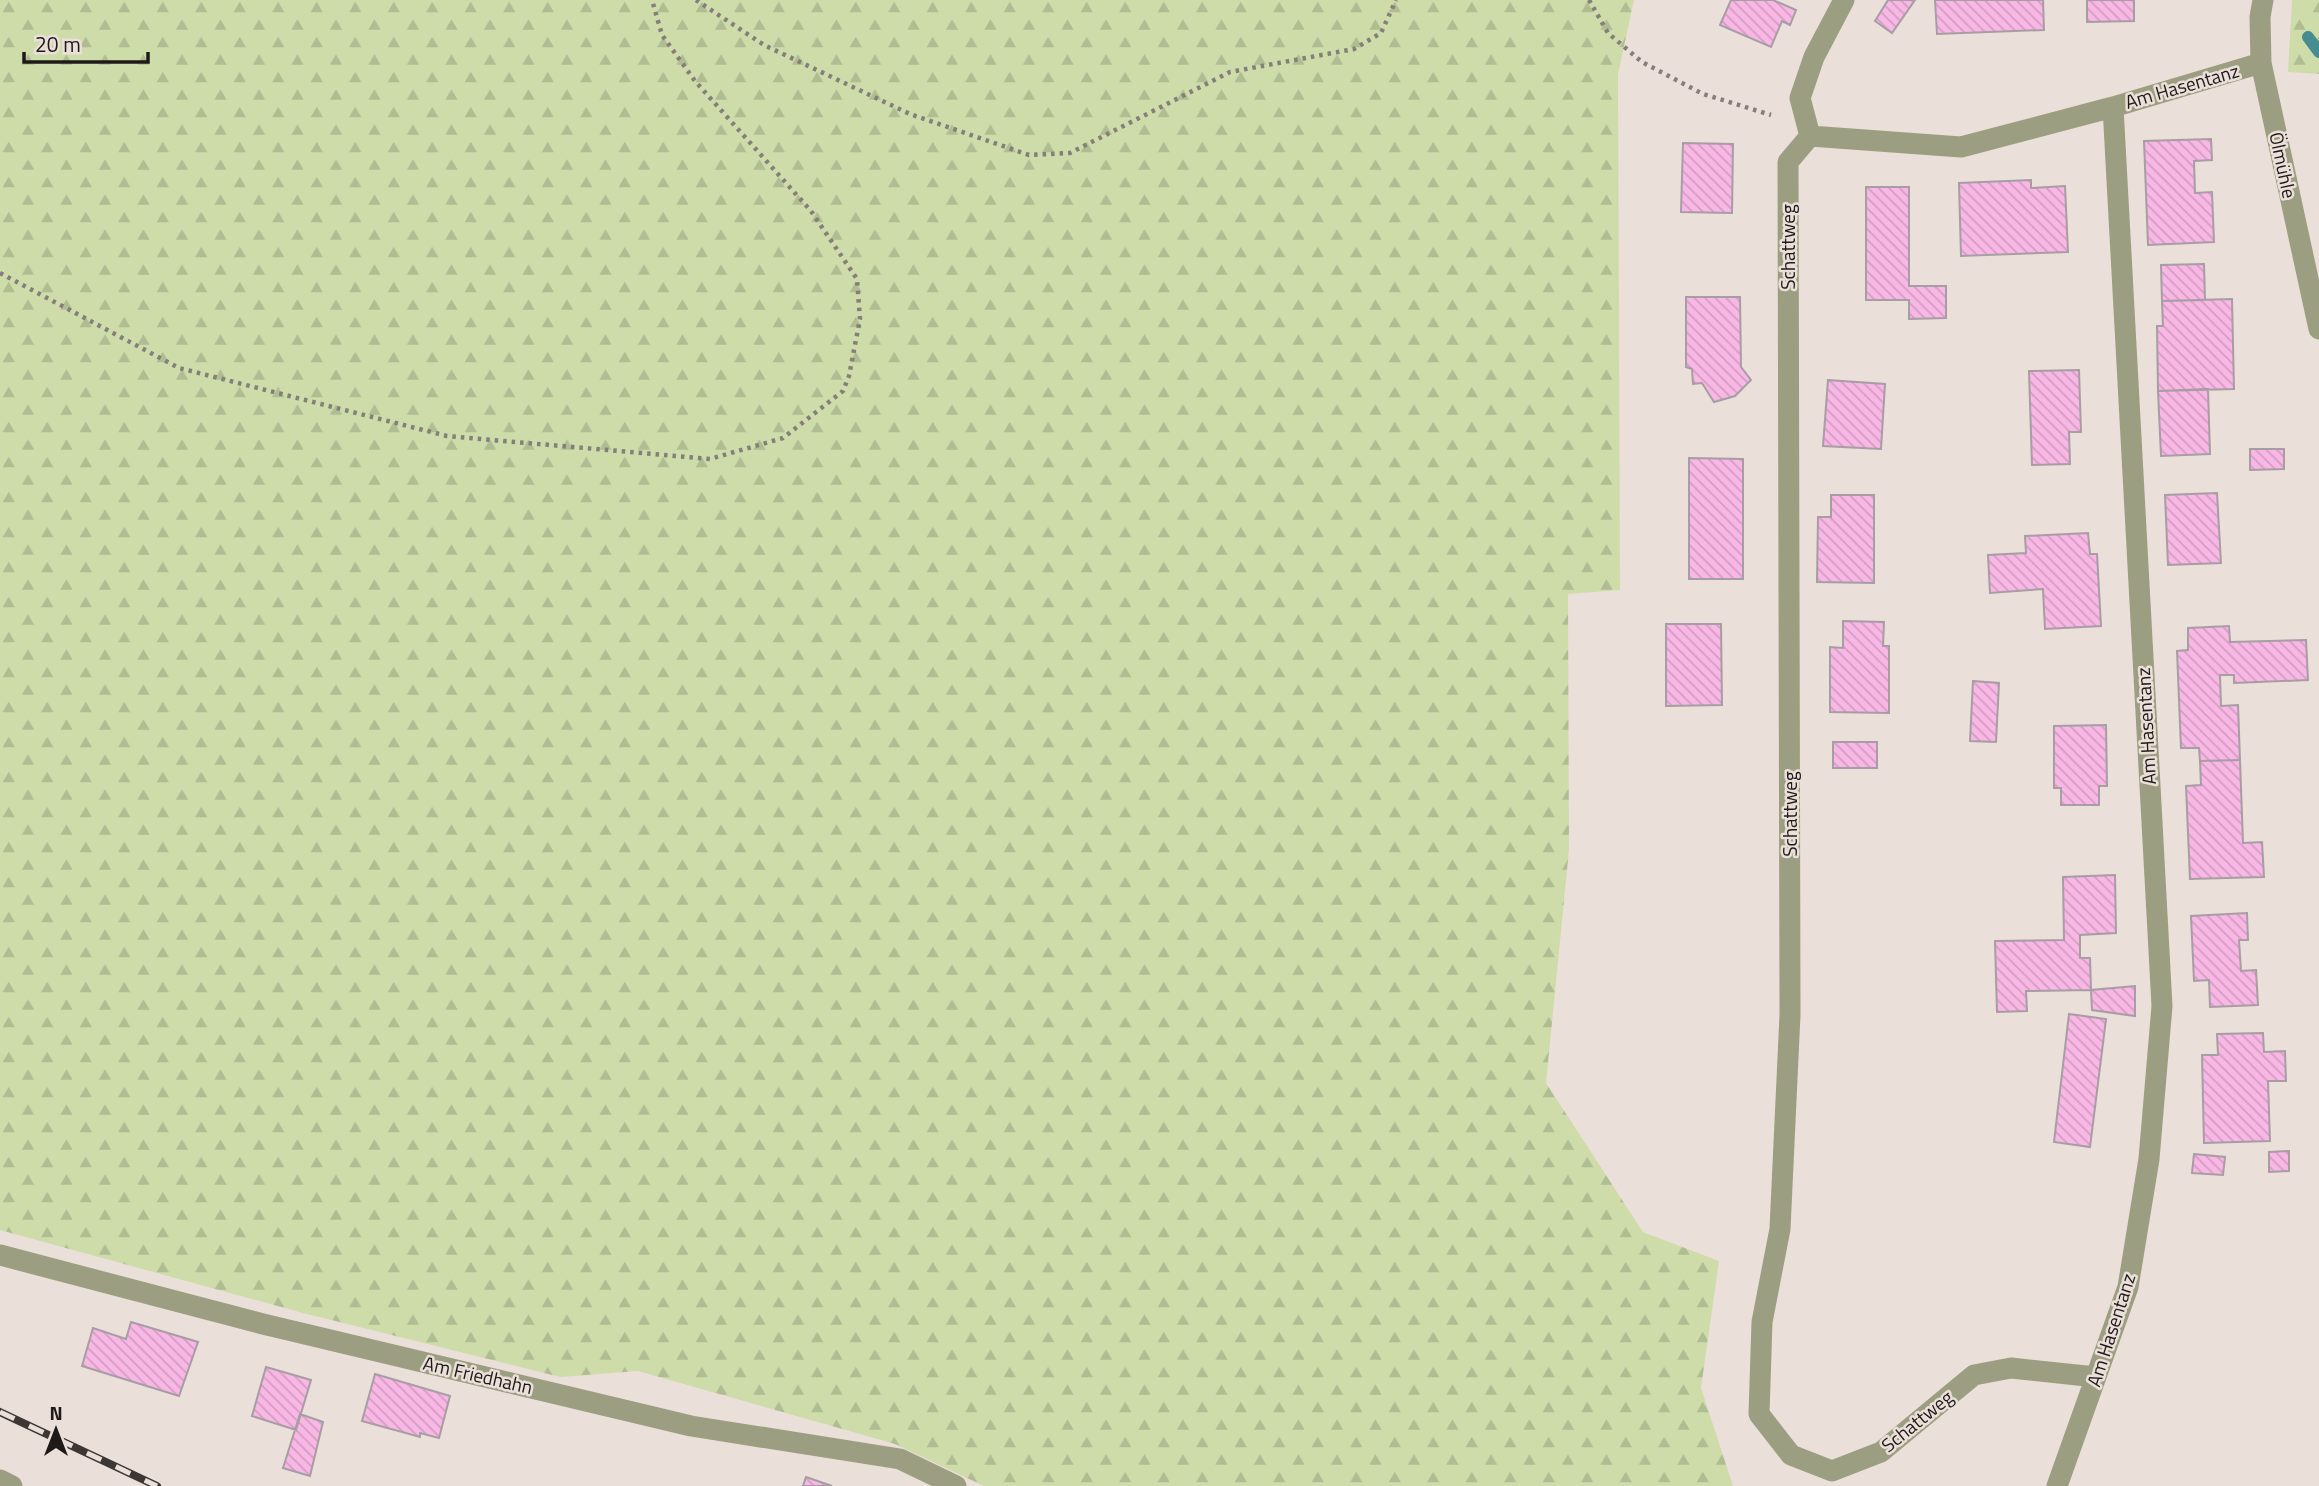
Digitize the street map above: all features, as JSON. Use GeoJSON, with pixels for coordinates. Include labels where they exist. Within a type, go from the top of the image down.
{"type":"FeatureCollection","features":[{"type":"Feature","properties":{"kind":"street"},"geometry":{"type":"LineString","coordinates":[[1844,0],[1814,57],[1800,98],[1810,136],[1961,147],[2113,107]]}},
{"type":"Feature","properties":{"kind":"street","name":"Ölmühle"},"geometry":{"type":"LineString","coordinates":[[2263,0],[2260,17],[2261,63],[2319,329]]}},
{"type":"Feature","properties":{"kind":"street","name":"Am Hasentanz"},"geometry":{"type":"LineString","coordinates":[[2057,1486],[2128,1287],[2149,1159],[2161,1006],[2113,107],[2261,63]]}},
{"type":"Feature","properties":{"kind":"street","name":"Schattweg"},"geometry":{"type":"LineString","coordinates":[[1810,136],[1788,162],[1790,1014],[1780,1229],[1762,1322],[1759,1414],[1791,1455],[1832,1471],[1881,1452],[1974,1375],[2011,1368],[2096,1377]]}},
{"type":"Feature","properties":{"kind":"street","name":"Am Friedhahn"},"geometry":{"type":"LineString","coordinates":[[0,1255],[262,1324],[691,1426],[900,1459],[956,1486]]}},
{"type":"Feature","properties":{"kind":"street"},"geometry":{"type":"LineString","coordinates":[[0,1480],[12,1486]]}},
{"type":"Feature","properties":{"kind":"path"},"geometry":{"type":"LineString","coordinates":[[0,273],[179,368],[447,436],[710,459],[783,438],[843,391],[849,376],[860,320],[857,279],[811,211],[695,81],[662,35],[652,0]]}},
{"type":"Feature","properties":{"kind":"path"},"geometry":{"type":"LineString","coordinates":[[696,0],[764,45],[898,108],[1029,155],[1070,153],[1230,72],[1354,48],[1381,33],[1396,0]]}},
{"type":"Feature","properties":{"kind":"path"},"geometry":{"type":"LineString","coordinates":[[1589,0],[1608,33],[1642,62],[1703,94],[1784,118],[1810,136]]}},
{"type":"Feature","properties":{"kind":"green space"},"geometry":{"type":"Polygon","coordinates":[[[0,0],[1634,0],[1618,74],[1620,590],[1568,594],[1569,850],[1546,1083],[1643,1232],[1719,1261],[1701,1388],[1733,1486],[984,1486],[895,1444],[638,1371],[560,1377],[303,1313],[0,1230],[0,0]]]}},
{"type":"Feature","properties":{"kind":"green space"},"geometry":{"type":"Polygon","coordinates":[[[2292,0],[2319,0],[2319,74],[2288,72],[2292,0]]]}},
{"type":"Feature","properties":{"kind":"building"},"geometry":{"type":"Polygon","coordinates":[[[1731,0],[1773,0],[1796,10],[1790,25],[1782,21],[1771,47],[1720,25],[1731,0]]]}},
{"type":"Feature","properties":{"kind":"building"},"geometry":{"type":"Polygon","coordinates":[[[1888,0],[1915,0],[1892,33],[1875,21],[1888,0]]]}},
{"type":"Feature","properties":{"kind":"building"},"geometry":{"type":"Polygon","coordinates":[[[1935,0],[2043,0],[2044,30],[1937,34],[1935,0]]]}},
{"type":"Feature","properties":{"kind":"building"},"geometry":{"type":"Polygon","coordinates":[[[2087,0],[2134,0],[2134,21],[2087,22],[2087,0]]]}},
{"type":"Feature","properties":{"kind":"building"},"geometry":{"type":"Polygon","coordinates":[[[2211,139],[2212,160],[2194,161],[2195,193],[2212,192],[2214,242],[2148,245],[2144,141],[2211,139]]]}},
{"type":"Feature","properties":{"kind":"building"},"geometry":{"type":"Polygon","coordinates":[[[1683,143],[1733,144],[1732,213],[1681,212],[1683,143]]]}},
{"type":"Feature","properties":{"kind":"building"},"geometry":{"type":"Polygon","coordinates":[[[2031,180],[2031,188],[2065,186],[2068,252],[1961,256],[1959,183],[2031,180]]]}},
{"type":"Feature","properties":{"kind":"building"},"geometry":{"type":"Polygon","coordinates":[[[1866,187],[1909,187],[1909,286],[1946,286],[1946,318],[1909,319],[1909,300],[1866,300],[1866,187]]]}},
{"type":"Feature","properties":{"kind":"building"},"geometry":{"type":"Polygon","coordinates":[[[2204,264],[2205,300],[2162,301],[2161,265],[2204,264]]]}},
{"type":"Feature","properties":{"kind":"building"},"geometry":{"type":"Polygon","coordinates":[[[1686,297],[1740,297],[1741,367],[1751,380],[1735,396],[1714,402],[1702,383],[1693,384],[1692,369],[1686,367],[1686,297]]]}},
{"type":"Feature","properties":{"kind":"building"},"geometry":{"type":"Polygon","coordinates":[[[2232,299],[2234,389],[2158,391],[2157,326],[2163,326],[2162,301],[2232,299]]]}},
{"type":"Feature","properties":{"kind":"building"},"geometry":{"type":"Polygon","coordinates":[[[2079,370],[2081,432],[2069,432],[2070,464],[2032,465],[2029,371],[2079,370]]]}},
{"type":"Feature","properties":{"kind":"building"},"geometry":{"type":"Polygon","coordinates":[[[1828,380],[1885,384],[1881,449],[1823,446],[1828,380]]]}},
{"type":"Feature","properties":{"kind":"building"},"geometry":{"type":"Polygon","coordinates":[[[2208,389],[2210,454],[2161,456],[2158,391],[2208,389]]]}},
{"type":"Feature","properties":{"kind":"building"},"geometry":{"type":"Polygon","coordinates":[[[2250,449],[2284,449],[2284,469],[2250,470],[2250,449]]]}},
{"type":"Feature","properties":{"kind":"building"},"geometry":{"type":"Polygon","coordinates":[[[1689,458],[1743,459],[1743,579],[1689,579],[1689,458]]]}},
{"type":"Feature","properties":{"kind":"building"},"geometry":{"type":"Polygon","coordinates":[[[2217,493],[2221,563],[2168,565],[2165,495],[2217,493]]]}},
{"type":"Feature","properties":{"kind":"building"},"geometry":{"type":"Polygon","coordinates":[[[1831,495],[1874,495],[1874,583],[1817,582],[1818,517],[1831,517],[1831,495]]]}},
{"type":"Feature","properties":{"kind":"building"},"geometry":{"type":"Polygon","coordinates":[[[2088,533],[2090,554],[2097,554],[2101,626],[2045,629],[2043,589],[1990,593],[1988,555],[2026,553],[2025,536],[2088,533]]]}},
{"type":"Feature","properties":{"kind":"building"},"geometry":{"type":"Polygon","coordinates":[[[1843,621],[1884,622],[1883,646],[1889,646],[1889,713],[1830,712],[1830,647],[1843,648],[1843,621]]]}},
{"type":"Feature","properties":{"kind":"building"},"geometry":{"type":"Polygon","coordinates":[[[1666,624],[1721,624],[1722,705],[1666,706],[1666,624]]]}},
{"type":"Feature","properties":{"kind":"building"},"geometry":{"type":"Polygon","coordinates":[[[2229,626],[2230,642],[2306,640],[2308,680],[2234,683],[2234,675],[2220,675],[2221,706],[2238,705],[2240,760],[2200,761],[2199,748],[2181,748],[2177,651],[2188,650],[2188,628],[2229,626]]]}},
{"type":"Feature","properties":{"kind":"building"},"geometry":{"type":"Polygon","coordinates":[[[1973,681],[1999,683],[1996,742],[1970,741],[1973,681]]]}},
{"type":"Feature","properties":{"kind":"building"},"geometry":{"type":"Polygon","coordinates":[[[2106,725],[2107,786],[2099,786],[2099,805],[2061,805],[2061,788],[2054,788],[2054,726],[2106,725]]]}},
{"type":"Feature","properties":{"kind":"building"},"geometry":{"type":"Polygon","coordinates":[[[1833,742],[1877,742],[1877,768],[1833,768],[1833,742]]]}},
{"type":"Feature","properties":{"kind":"building"},"geometry":{"type":"Polygon","coordinates":[[[2240,760],[2243,843],[2262,842],[2264,877],[2190,879],[2186,786],[2201,785],[2200,761],[2240,760]]]}},
{"type":"Feature","properties":{"kind":"building"},"geometry":{"type":"Polygon","coordinates":[[[2115,875],[2116,933],[2080,935],[2080,958],[2090,958],[2091,990],[2026,991],[2027,1011],[1997,1012],[1995,941],[2064,940],[2063,877],[2115,875]]]}},
{"type":"Feature","properties":{"kind":"building"},"geometry":{"type":"Polygon","coordinates":[[[2247,913],[2248,940],[2239,940],[2241,971],[2256,970],[2258,1005],[2210,1007],[2209,980],[2194,981],[2191,916],[2247,913]]]}},
{"type":"Feature","properties":{"kind":"building"},"geometry":{"type":"Polygon","coordinates":[[[2135,986],[2135,1016],[2092,1010],[2091,990],[2135,986]]]}},
{"type":"Feature","properties":{"kind":"building"},"geometry":{"type":"Polygon","coordinates":[[[2069,1014],[2106,1019],[2090,1147],[2054,1142],[2069,1014]]]}},
{"type":"Feature","properties":{"kind":"building"},"geometry":{"type":"Polygon","coordinates":[[[2263,1033],[2264,1052],[2285,1051],[2286,1081],[2268,1081],[2270,1141],[2204,1143],[2202,1055],[2218,1055],[2217,1034],[2263,1033]]]}},
{"type":"Feature","properties":{"kind":"building"},"geometry":{"type":"Polygon","coordinates":[[[2289,1151],[2289,1171],[2269,1172],[2269,1152],[2289,1151]]]}},
{"type":"Feature","properties":{"kind":"building"},"geometry":{"type":"Polygon","coordinates":[[[2194,1154],[2225,1157],[2223,1175],[2192,1173],[2194,1154]]]}},
{"type":"Feature","properties":{"kind":"building"},"geometry":{"type":"Polygon","coordinates":[[[131,1322],[198,1342],[179,1396],[82,1366],[93,1328],[126,1339],[131,1322]]]}},
{"type":"Feature","properties":{"kind":"building"},"geometry":{"type":"Polygon","coordinates":[[[266,1367],[311,1380],[296,1430],[252,1416],[266,1367]]]}},
{"type":"Feature","properties":{"kind":"building"},"geometry":{"type":"Polygon","coordinates":[[[375,1374],[450,1396],[439,1438],[420,1433],[420,1437],[362,1421],[375,1374]]]}},
{"type":"Feature","properties":{"kind":"building"},"geometry":{"type":"Polygon","coordinates":[[[300,1414],[323,1422],[310,1476],[283,1468],[300,1414]]]}},
{"type":"Feature","properties":{"kind":"building"},"geometry":{"type":"Polygon","coordinates":[[[806,1477],[832,1486],[803,1486],[806,1477]]]}},
{"type":"Feature","properties":{"kind":"waterway"},"geometry":{"type":"LineString","coordinates":[[2308,37],[2319,52]]}},
{"type":"Feature","properties":{"kind":"railway"},"geometry":{"type":"LineString","coordinates":[[0,1412],[157,1486]]}}]}
